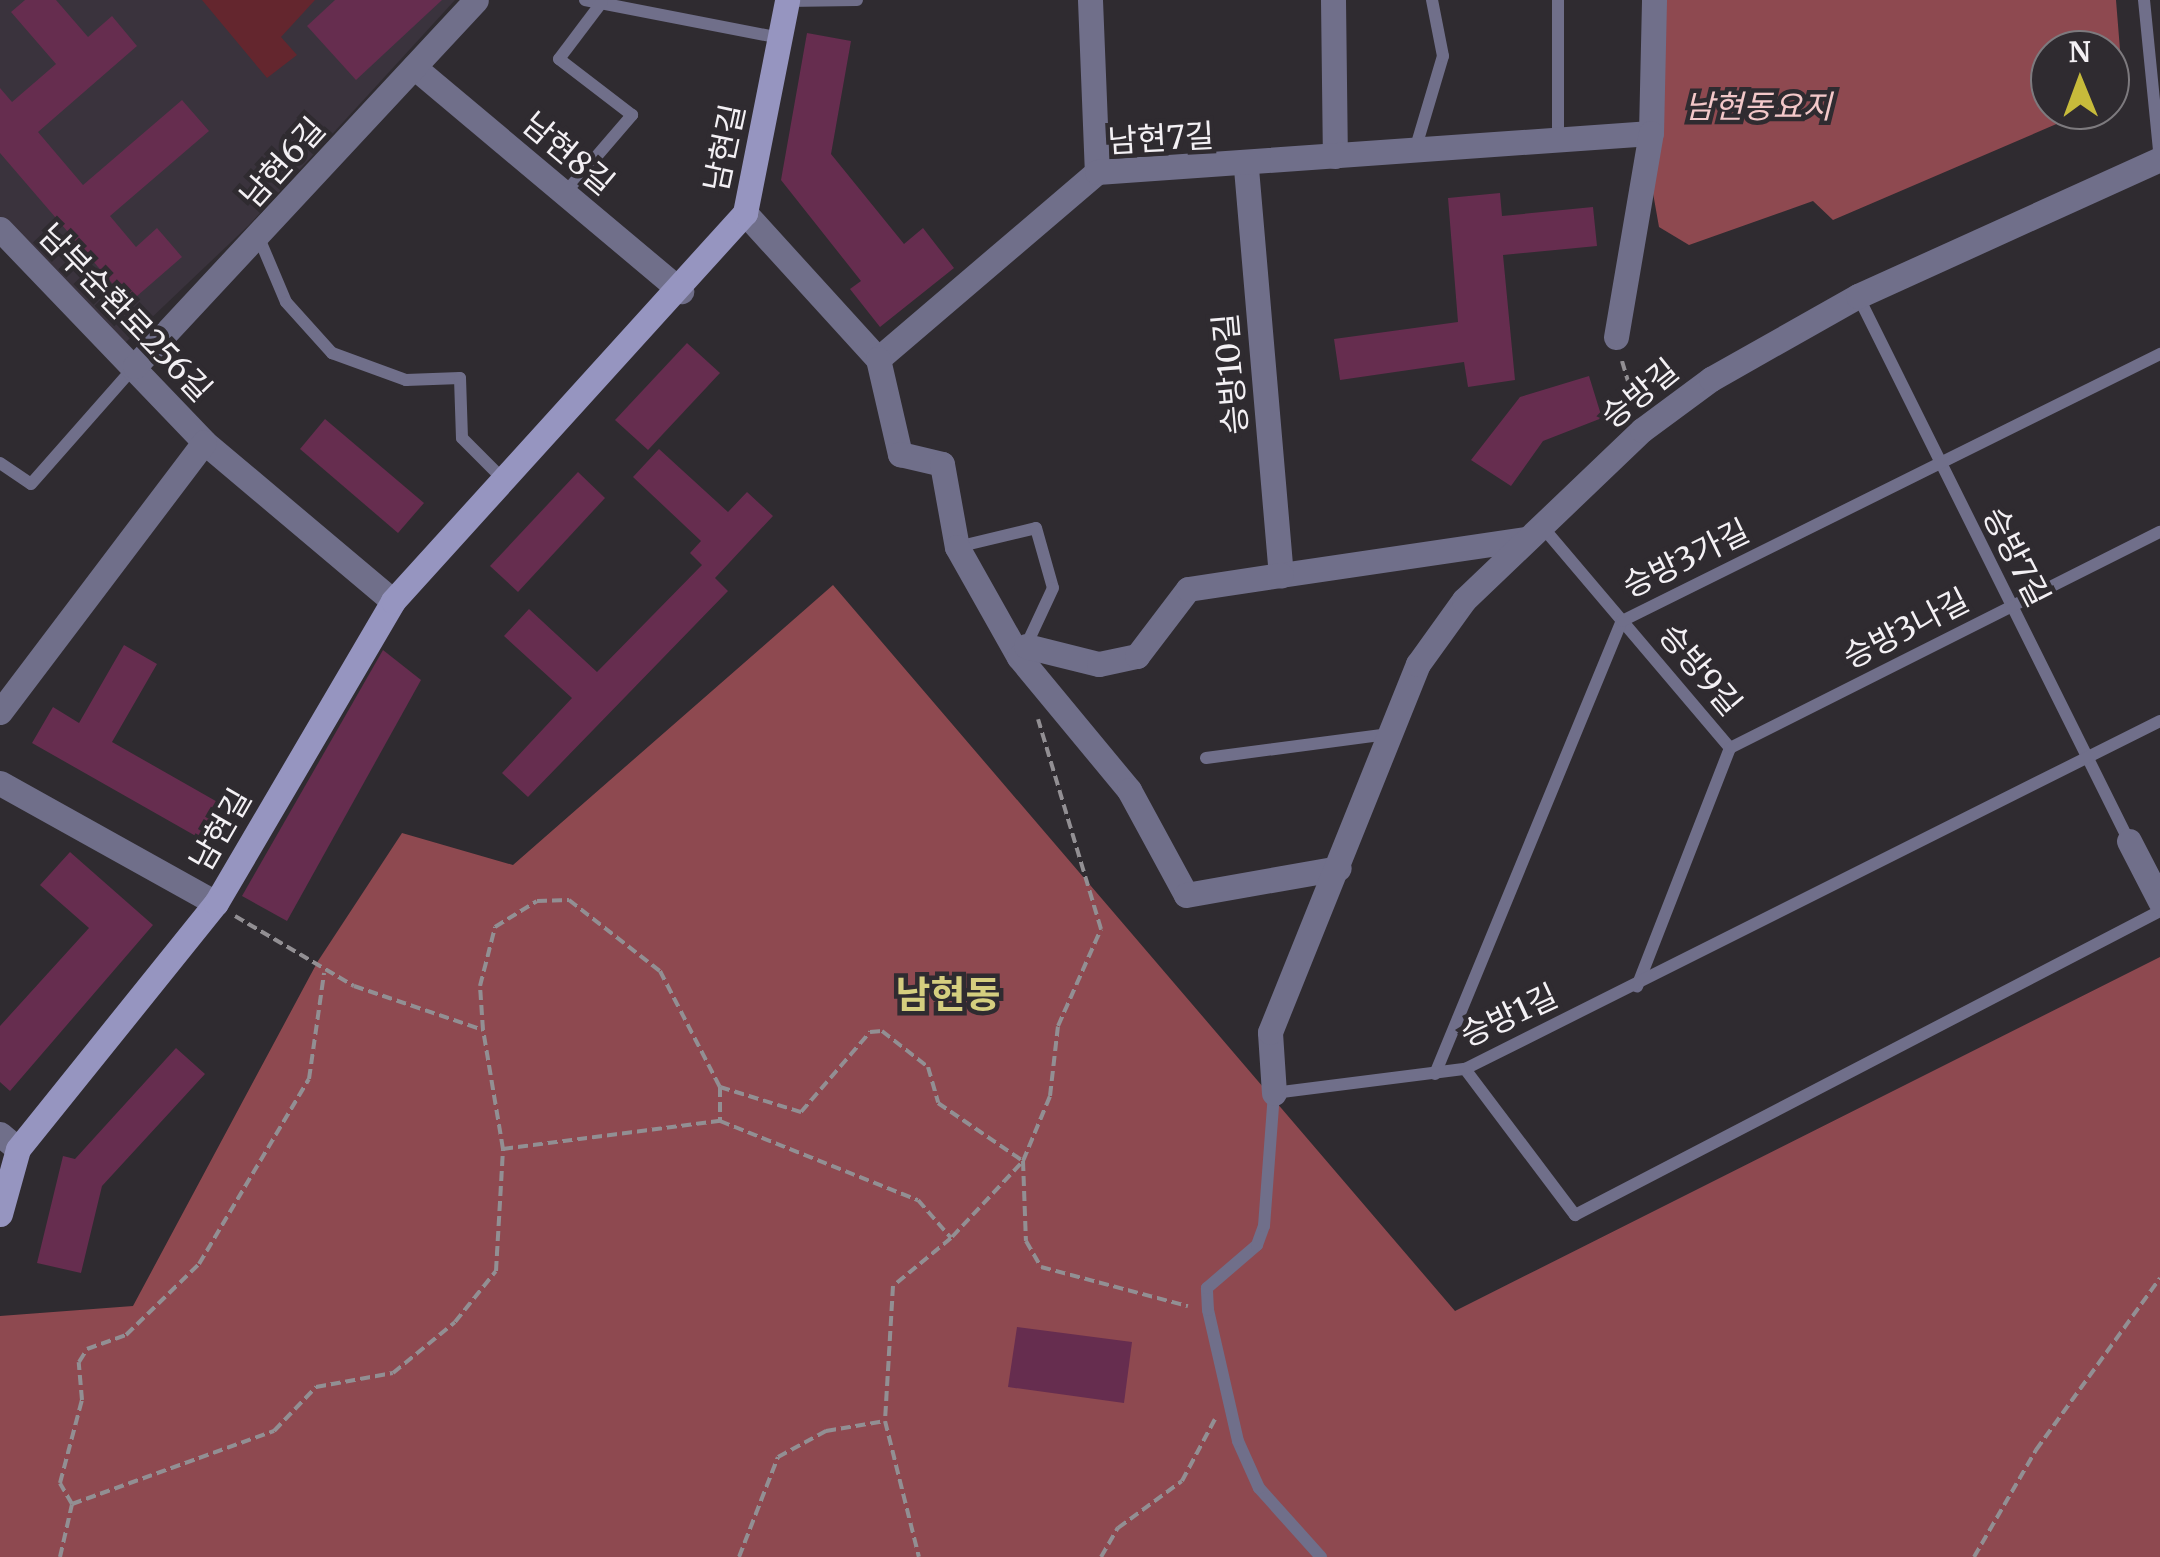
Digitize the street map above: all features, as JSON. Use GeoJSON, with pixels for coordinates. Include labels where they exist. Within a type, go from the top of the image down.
{"type":"FeatureCollection","features":[{"type":"Feature","properties":{"kind":"street","name":"남현6길"},"geometry":{"type":"LineString","coordinates":[[134,366],[259,238],[476,0]]}},
{"type":"Feature","properties":{"kind":"street","name":"남현길"},"geometry":{"type":"LineString","coordinates":[[0,1214],[9,1141],[216,903],[393,601],[501,478],[681,291],[745,214],[787,0]]}},
{"type":"Feature","properties":{"kind":"street"},"geometry":{"type":"LineString","coordinates":[[1090,0],[1097,172]]}},
{"type":"Feature","properties":{"kind":"street"},"geometry":{"type":"LineString","coordinates":[[1334,0],[1335,156]]}},
{"type":"Feature","properties":{"kind":"street"},"geometry":{"type":"LineString","coordinates":[[1616,337],[1651,133],[1654,0]]}},
{"type":"Feature","properties":{"kind":"street","name":"남현8길"},"geometry":{"type":"LineString","coordinates":[[414,67],[681,291]]}},
{"type":"Feature","properties":{"kind":"street","name":"남현7길"},"geometry":{"type":"LineString","coordinates":[[878,359],[1097,172],[1246,168],[1335,156],[1651,133]]}},
{"type":"Feature","properties":{"kind":"street","name":"승방길"},"geometry":{"type":"LineString","coordinates":[[1274,1093],[1270,1032],[1418,664],[1464,600],[1642,430],[1712,378],[1858,296],[2160,159]]}},
{"type":"Feature","properties":{"kind":"street","name":"승방10길"},"geometry":{"type":"LineString","coordinates":[[1246,168],[1281,575]]}},
{"type":"Feature","properties":{"kind":"street"},"geometry":{"type":"LineString","coordinates":[[745,214],[878,359],[900,454],[942,464],[958,547],[1022,652],[1129,790],[1186,895],[1339,868]]}},
{"type":"Feature","properties":{"kind":"street","name":"남부순환로256길"},"geometry":{"type":"LineString","coordinates":[[2,239],[134,366],[204,442],[393,601]]}},
{"type":"Feature","properties":{"kind":"street","name":"남부순환로256길"},"geometry":{"type":"LineString","coordinates":[[0,712],[204,442]]}},
{"type":"Feature","properties":{"kind":"street"},"geometry":{"type":"LineString","coordinates":[[1022,652],[1099,664],[1137,656],[1188,589],[1533,532]]}},
{"type":"Feature","properties":{"kind":"street"},"geometry":{"type":"LineString","coordinates":[[0,784],[216,903]]}},
{"type":"Feature","properties":{"kind":"street"},"geometry":{"type":"LineString","coordinates":[[2129,842],[2160,900]]}},
{"type":"Feature","properties":{"kind":"lane"},"geometry":{"type":"LineString","coordinates":[[585,0],[781,38]]}},
{"type":"Feature","properties":{"kind":"lane","name":"남현길"},"geometry":{"type":"LineString","coordinates":[[787,0],[857,0]]}},
{"type":"Feature","properties":{"kind":"lane"},"geometry":{"type":"LineString","coordinates":[[1415,150],[1443,56],[1432,0]]}},
{"type":"Feature","properties":{"kind":"lane"},"geometry":{"type":"LineString","coordinates":[[1558,0],[1558,138]]}},
{"type":"Feature","properties":{"kind":"lane"},"geometry":{"type":"LineString","coordinates":[[2144,0],[2160,159]]}},
{"type":"Feature","properties":{"kind":"lane"},"geometry":{"type":"LineString","coordinates":[[565,194],[632,115],[559,59],[602,2]]}},
{"type":"Feature","properties":{"kind":"lane"},"geometry":{"type":"LineString","coordinates":[[259,238],[286,302],[332,353],[406,380],[460,378],[462,438],[501,478]]}},
{"type":"Feature","properties":{"kind":"lane","name":"승방7길"},"geometry":{"type":"LineString","coordinates":[[1858,296],[1939,466],[2129,842]]}},
{"type":"Feature","properties":{"kind":"lane","name":"승방3가길"},"geometry":{"type":"LineString","coordinates":[[1434,1074],[1622,621],[2160,354]]}},
{"type":"Feature","properties":{"kind":"lane"},"geometry":{"type":"LineString","coordinates":[[0,463],[31,484],[134,366]]}},
{"type":"Feature","properties":{"kind":"lane"},"geometry":{"type":"LineString","coordinates":[[958,547],[1036,528],[1053,588],[1022,652]]}},
{"type":"Feature","properties":{"kind":"lane","name":"승방9길"},"geometry":{"type":"LineString","coordinates":[[1533,532],[1622,621],[1730,748],[1637,986]]}},
{"type":"Feature","properties":{"kind":"lane","name":"승방3나길"},"geometry":{"type":"LineString","coordinates":[[1730,748],[2160,532]]}},
{"type":"Feature","properties":{"kind":"lane","name":"승방1길"},"geometry":{"type":"LineString","coordinates":[[1274,1093],[1465,1069],[1637,986],[2160,720]]}},
{"type":"Feature","properties":{"kind":"lane"},"geometry":{"type":"LineString","coordinates":[[1206,758],[1392,733]]}},
{"type":"Feature","properties":{"kind":"lane"},"geometry":{"type":"LineString","coordinates":[[1465,1069],[1575,1215],[2160,911]]}},
{"type":"Feature","properties":{"kind":"lane"},"geometry":{"type":"LineString","coordinates":[[1274,1093],[1264,1226],[1257,1245],[1207,1288],[1208,1310],[1227,1397],[1259,1488],[1321,1557]]}},
{"type":"Feature","properties":{"kind":"path"},"geometry":{"type":"LineString","coordinates":[[1616,337],[1642,430]]}},
{"type":"Feature","properties":{"kind":"path"},"geometry":{"type":"LineString","coordinates":[[919,1557],[885,1421],[893,1286],[951,1238],[1023,1162],[1050,1096],[1058,1026],[1101,930],[1036,712]]}},
{"type":"Feature","properties":{"kind":"path"},"geometry":{"type":"LineString","coordinates":[[72,1504],[274,1431],[316,1388],[393,1373],[430,1342],[496,1271],[503,1150],[483,1030],[480,986],[495,928],[537,901],[568,900],[660,971],[720,1087],[720,1120]]}},
{"type":"Feature","properties":{"kind":"path"},"geometry":{"type":"LineString","coordinates":[[216,903],[324,971],[483,1030]]}},
{"type":"Feature","properties":{"kind":"path"},"geometry":{"type":"LineString","coordinates":[[60,1557],[72,1504],[60,1483],[82,1400],[79,1362],[86,1349],[126,1335],[198,1264],[308,1079],[324,971]]}},
{"type":"Feature","properties":{"kind":"path"},"geometry":{"type":"LineString","coordinates":[[720,1087],[800,1112],[845,1056],[882,1031],[928,1067],[938,1104],[1023,1162]]}},
{"type":"Feature","properties":{"kind":"path"},"geometry":{"type":"LineString","coordinates":[[503,1150],[720,1120],[918,1200],[951,1238]]}},
{"type":"Feature","properties":{"kind":"path"},"geometry":{"type":"LineString","coordinates":[[1023,1162],[1026,1241],[1041,1267],[1208,1310]]}},
{"type":"Feature","properties":{"kind":"path"},"geometry":{"type":"LineString","coordinates":[[1974,1557],[2036,1450],[2160,1278]]}},
{"type":"Feature","properties":{"kind":"path"},"geometry":{"type":"LineString","coordinates":[[1101,1557],[1118,1528],[1182,1481],[1227,1397]]}},
{"type":"Feature","properties":{"kind":"path"},"geometry":{"type":"LineString","coordinates":[[739,1557],[778,1457],[826,1431],[885,1421]]}},
{"type":"Feature","properties":{"kind":"shaded area"},"geometry":{"type":"Polygon","coordinates":[[[0,0],[455,0],[249,225],[125,343],[0,229],[0,0]]]}},
{"type":"Feature","properties":{"kind":"shaded area"},"geometry":{"type":"Polygon","coordinates":[[[202,0],[315,0],[281,37],[297,55],[267,78],[202,0]]]}},
{"type":"Feature","properties":{"kind":"green space","name":"남현동요지"},"geometry":{"type":"Polygon","coordinates":[[[1658,0],[2116,0],[2118,30],[2030,30],[2030,130],[2042,130],[1833,220],[1813,201],[1689,245],[1659,227],[1647,159],[1658,0]]]}},
{"type":"Feature","properties":{"kind":"green space"},"geometry":{"type":"Polygon","coordinates":[[[833,585],[1455,1311],[2160,957],[2160,1557],[0,1557],[0,1316],[133,1306],[318,961],[402,833],[513,865],[833,585]]]}},
{"type":"Feature","properties":{"kind":"building"},"geometry":{"type":"Polygon","coordinates":[[[25,0],[56,0],[88,37],[112,16],[137,46],[38,132],[83,185],[182,100],[209,131],[110,216],[136,247],[157,228],[182,257],[129,303],[0,153],[0,88],[12,102],[56,64],[11,12],[25,0]]]}},
{"type":"Feature","properties":{"kind":"building"},"geometry":{"type":"Polygon","coordinates":[[[335,0],[442,0],[356,80],[307,26],[335,0]]]}},
{"type":"Feature","properties":{"kind":"building"},"geometry":{"type":"Polygon","coordinates":[[[807,33],[851,41],[831,154],[904,244],[923,228],[954,268],[880,327],[850,289],[861,281],[781,180],[807,33]]]}},
{"type":"Feature","properties":{"kind":"building"},"geometry":{"type":"Polygon","coordinates":[[[1500,193],[1502,216],[1593,207],[1597,246],[1503,255],[1515,380],[1468,387],[1464,362],[1340,380],[1334,339],[1458,322],[1448,198],[1500,193]]]}},
{"type":"Feature","properties":{"kind":"building"},"geometry":{"type":"Polygon","coordinates":[[[687,343],[720,373],[648,450],[615,420],[687,343]]]}},
{"type":"Feature","properties":{"kind":"building"},"geometry":{"type":"Polygon","coordinates":[[[1589,376],[1602,418],[1543,441],[1511,486],[1471,460],[1520,397],[1589,376]]]}},
{"type":"Feature","properties":{"kind":"building"},"geometry":{"type":"Polygon","coordinates":[[[325,419],[424,503],[398,533],[300,449],[325,419]]]}},
{"type":"Feature","properties":{"kind":"building"},"geometry":{"type":"Polygon","coordinates":[[[659,449],[728,512],[747,492],[773,516],[715,578],[728,591],[528,797],[502,773],[572,698],[504,636],[529,609],[597,672],[702,565],[690,553],[701,541],[633,477],[659,449]]]}},
{"type":"Feature","properties":{"kind":"building"},"geometry":{"type":"Polygon","coordinates":[[[578,472],[605,498],[518,592],[490,566],[578,472]]]}},
{"type":"Feature","properties":{"kind":"building"},"geometry":{"type":"Polygon","coordinates":[[[124,645],[157,664],[112,742],[221,804],[201,839],[32,743],[53,707],[79,723],[124,645]]]}},
{"type":"Feature","properties":{"kind":"building"},"geometry":{"type":"Polygon","coordinates":[[[383,650],[421,680],[287,921],[242,896],[383,650]]]}},
{"type":"Feature","properties":{"kind":"building"},"geometry":{"type":"Polygon","coordinates":[[[70,852],[153,925],[10,1091],[0,1082],[0,1026],[89,928],[40,885],[70,852]]]}},
{"type":"Feature","properties":{"kind":"building"},"geometry":{"type":"Polygon","coordinates":[[[176,1048],[205,1074],[102,1186],[81,1273],[37,1263],[63,1156],[75,1159],[176,1048]]]}},
{"type":"Feature","properties":{"kind":"building"},"geometry":{"type":"Polygon","coordinates":[[[1017,1327],[1132,1342],[1124,1403],[1008,1387],[1017,1327]]]}},
{"type":"Feature","properties":{"kind":"district","name":"남현동"},"geometry":{"type":"Point","coordinates":[948,995]}}]}
